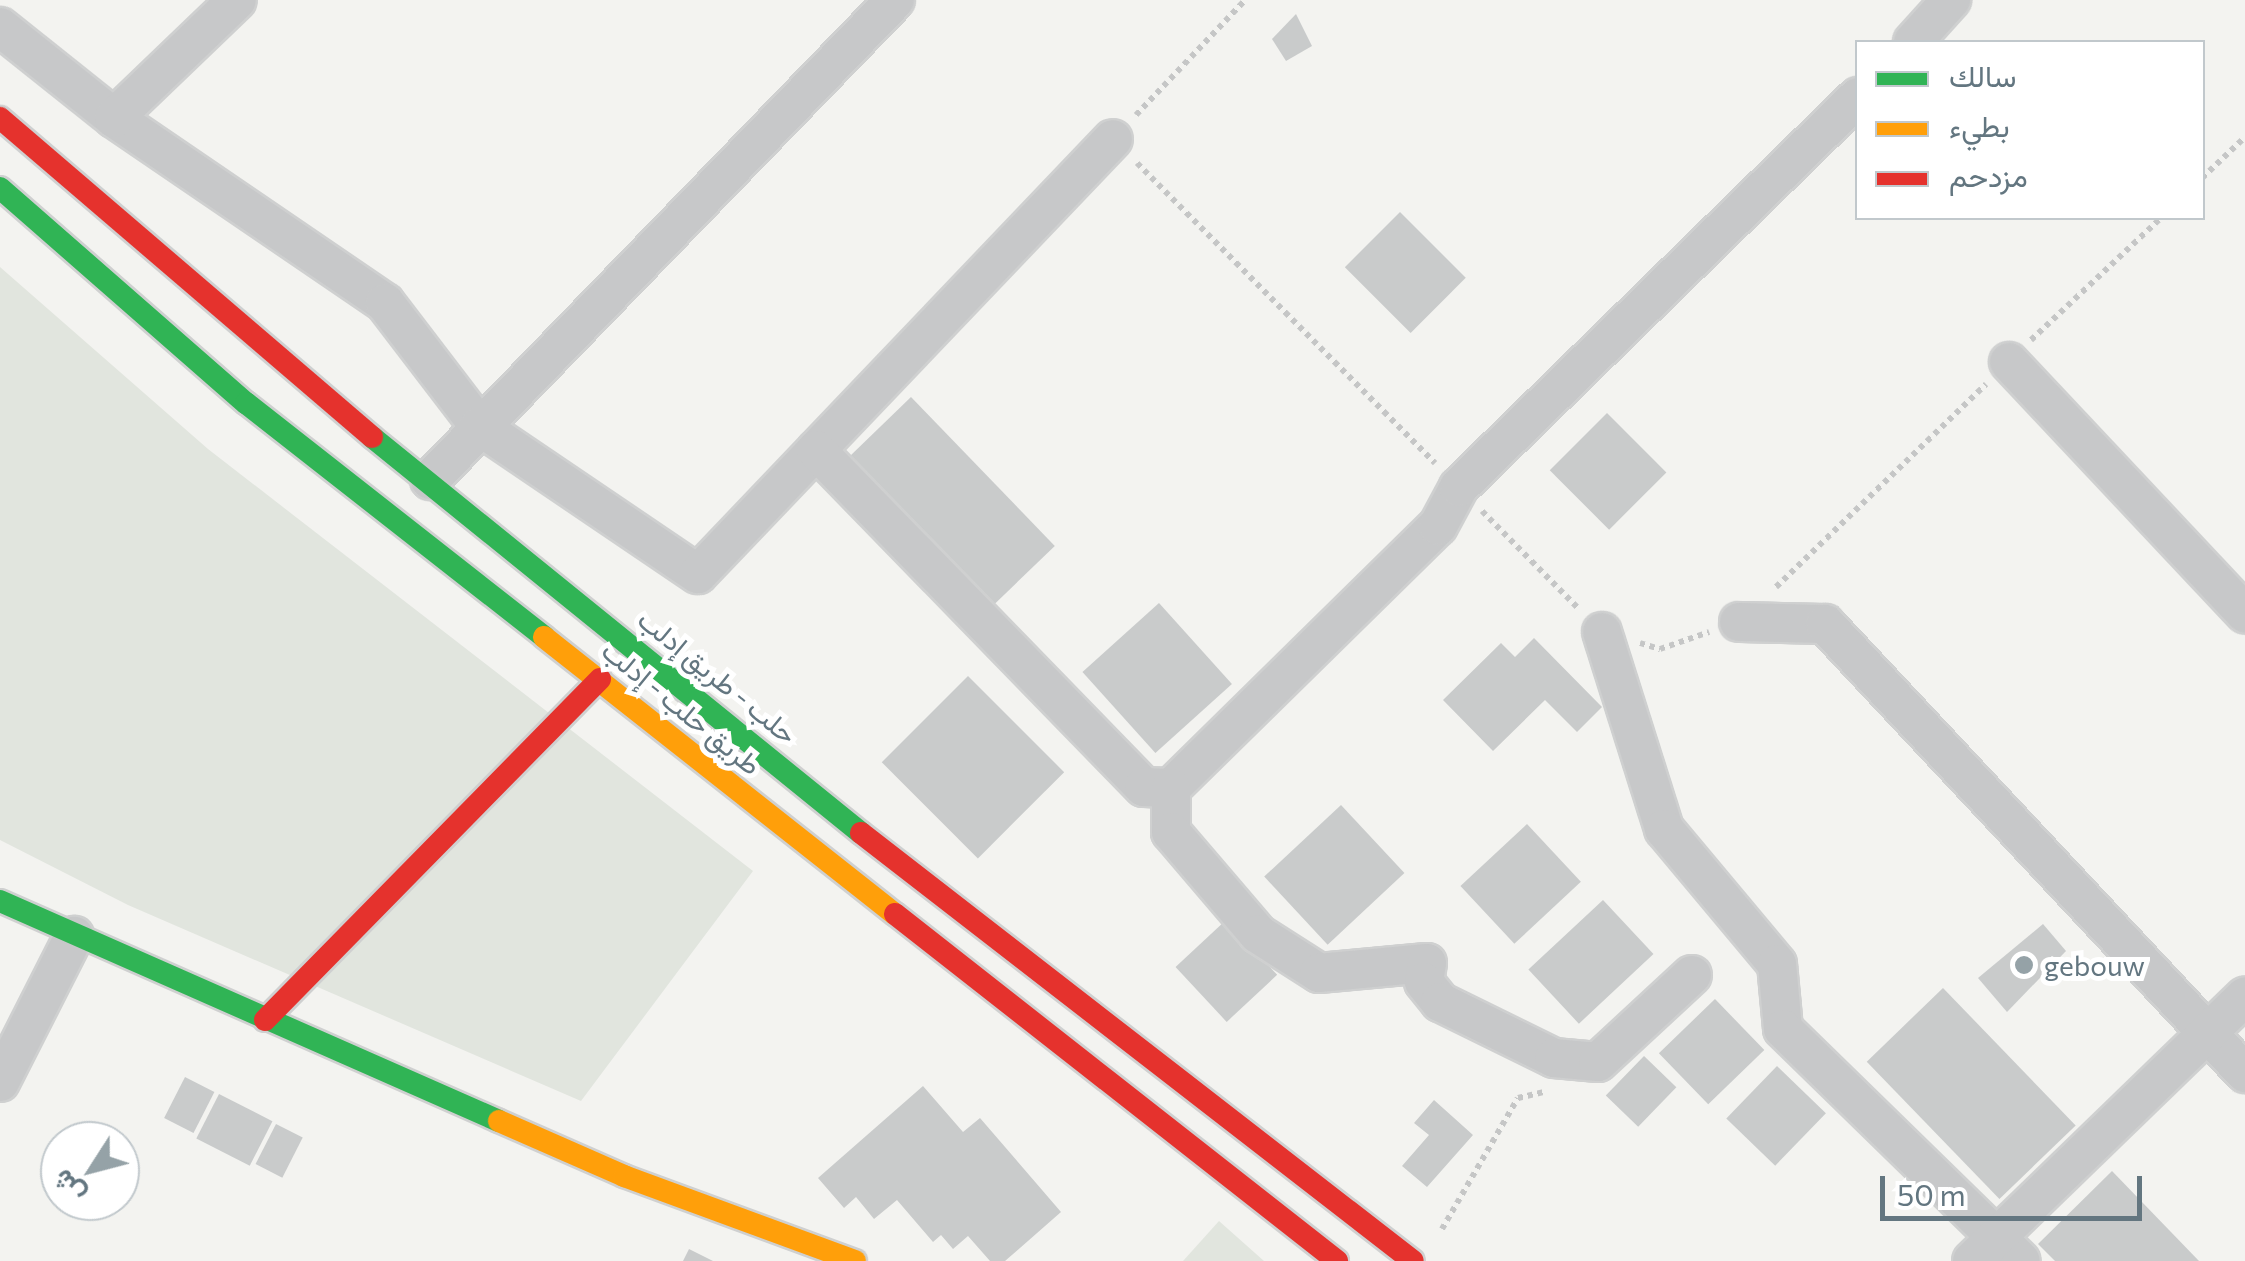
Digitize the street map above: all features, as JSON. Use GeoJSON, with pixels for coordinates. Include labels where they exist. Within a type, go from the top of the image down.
{"type":"FeatureCollection","features":[{"type":"Feature","properties":{"kind":"main road","name":"حلب - طريق إدلب"},"geometry":{"type":"LineString","coordinates":[[0,118],[283,365],[430,480],[960,913],[1413,1261]]}},
{"type":"Feature","properties":{"kind":"main road","name":"طريق حلب - إدلب"},"geometry":{"type":"LineString","coordinates":[[0,188],[246,402],[1337,1261]]}},
{"type":"Feature","properties":{"kind":"main road"},"geometry":{"type":"LineString","coordinates":[[265,1020],[600,680]]}},
{"type":"Feature","properties":{"kind":"main road"},"geometry":{"type":"LineString","coordinates":[[0,902],[624,1176],[855,1261]]}},
{"type":"Feature","properties":{"kind":"main road"},"geometry":{"type":"LineString","coordinates":[[18,939],[74,936]]}},
{"type":"Feature","properties":{"kind":"street"},"geometry":{"type":"LineString","coordinates":[[114,118],[237,0]]}},
{"type":"Feature","properties":{"kind":"street"},"geometry":{"type":"LineString","coordinates":[[430,480],[896,0]]}},
{"type":"Feature","properties":{"kind":"street"},"geometry":{"type":"LineString","coordinates":[[1915,40],[1952,0]]}},
{"type":"Feature","properties":{"kind":"street"},"geometry":{"type":"LineString","coordinates":[[0,28],[114,118],[385,302],[479,426],[698,574],[1113,138]]}},
{"type":"Feature","properties":{"kind":"street"},"geometry":{"type":"LineString","coordinates":[[816,450],[1144,788],[1171,788],[1438,526],[1459,488],[1855,100]]}},
{"type":"Feature","properties":{"kind":"street"},"geometry":{"type":"LineString","coordinates":[[2009,362],[2245,613]]}},
{"type":"Feature","properties":{"kind":"street"},"geometry":{"type":"LineString","coordinates":[[1739,622],[1826,624],[2245,1073]]}},
{"type":"Feature","properties":{"kind":"street"},"geometry":{"type":"LineString","coordinates":[[1602,632],[1664,828],[1777,964],[1783,1029],[1997,1253],[2206,1032],[2245,996]]}},
{"type":"Feature","properties":{"kind":"street"},"geometry":{"type":"LineString","coordinates":[[1171,788],[1171,832],[1208,883],[1258,934],[1319,973],[1362,973],[1427,963],[1424,982],[1468,1019],[1554,1058],[1598,1062],[1692,975]]}},
{"type":"Feature","properties":{"kind":"street"},"geometry":{"type":"LineString","coordinates":[[0,1082],[74,936]]}},
{"type":"Feature","properties":{"kind":"path"},"geometry":{"type":"LineString","coordinates":[[1245,0],[1113,138],[1602,632],[1660,649],[1739,622],[2158,220]]}},
{"type":"Feature","properties":{"kind":"path"},"geometry":{"type":"LineString","coordinates":[[2205,175],[2245,137]]}},
{"type":"Feature","properties":{"kind":"path"},"geometry":{"type":"LineString","coordinates":[[1435,1240],[1518,1098],[1559,1089],[1598,1062]]}},
{"type":"Feature","properties":{"kind":"shaded area"},"geometry":{"type":"Polygon","coordinates":[[[0,267],[208,449],[753,871],[581,1101],[128,905],[0,840],[0,267]]]}},
{"type":"Feature","properties":{"kind":"shaded area"},"geometry":{"type":"Polygon","coordinates":[[[1219,1221],[1264,1261],[1183,1261],[1219,1221]]]}},
{"type":"Feature","properties":{"kind":"building"},"geometry":{"type":"Polygon","coordinates":[[[1296,14],[1312,46],[1286,61],[1272,39],[1296,14]]]}},
{"type":"Feature","properties":{"kind":"building"},"geometry":{"type":"Polygon","coordinates":[[[1400,212],[1466,278],[1411,333],[1345,267],[1400,212]]]}},
{"type":"Feature","properties":{"kind":"building"},"geometry":{"type":"Polygon","coordinates":[[[911,397],[1055,546],[991,607],[848,458],[911,397]]]}},
{"type":"Feature","properties":{"kind":"building"},"geometry":{"type":"Polygon","coordinates":[[[1607,413],[1666,472],[1609,530],[1550,470],[1607,413]]]}},
{"type":"Feature","properties":{"kind":"building"},"geometry":{"type":"Polygon","coordinates":[[[1159,603],[1232,684],[1155,753],[1082,672],[1159,603]]]}},
{"type":"Feature","properties":{"kind":"building"},"geometry":{"type":"Polygon","coordinates":[[[1534,638],[1602,707],[1577,732],[1545,700],[1493,751],[1443,700],[1501,643],[1515,657],[1534,638]]]}},
{"type":"Feature","properties":{"kind":"building"},"geometry":{"type":"Polygon","coordinates":[[[968,676],[1064,772],[978,858],[882,762],[968,676]]]}},
{"type":"Feature","properties":{"kind":"building"},"geometry":{"type":"Polygon","coordinates":[[[1341,805],[1404,873],[1328,945],[1264,877],[1341,805]]]}},
{"type":"Feature","properties":{"kind":"building"},"geometry":{"type":"Polygon","coordinates":[[[1527,824],[1581,882],[1514,944],[1460,886],[1527,824]]]}},
{"type":"Feature","properties":{"kind":"building"},"geometry":{"type":"Polygon","coordinates":[[[1603,900],[1653,954],[1579,1024],[1528,970],[1603,900]]]}},
{"type":"Feature","properties":{"kind":"building"},"geometry":{"type":"Polygon","coordinates":[[[1226,920],[1277,975],[1227,1022],[1176,967],[1226,920]]]}},
{"type":"Feature","properties":{"kind":"building","name":"gebouw"},"geometry":{"type":"Polygon","coordinates":[[[2043,924],[2066,951],[2007,1012],[1978,978],[2043,924]]]}},
{"type":"Feature","properties":{"kind":"building"},"geometry":{"type":"Polygon","coordinates":[[[1943,988],[2076,1125],[1999,1199],[1867,1062],[1943,988]]]}},
{"type":"Feature","properties":{"kind":"building"},"geometry":{"type":"Polygon","coordinates":[[[1715,999],[1764,1050],[1708,1104],[1659,1053],[1715,999]]]}},
{"type":"Feature","properties":{"kind":"building"},"geometry":{"type":"Polygon","coordinates":[[[1644,1056],[1676,1087],[1638,1127],[1606,1096],[1644,1056]]]}},
{"type":"Feature","properties":{"kind":"building"},"geometry":{"type":"Polygon","coordinates":[[[1777,1066],[1826,1113],[1775,1166],[1726,1119],[1777,1066]]]}},
{"type":"Feature","properties":{"kind":"building"},"geometry":{"type":"Polygon","coordinates":[[[185,1077],[214,1092],[194,1133],[164,1118],[185,1077]]]}},
{"type":"Feature","properties":{"kind":"building"},"geometry":{"type":"Polygon","coordinates":[[[923,1086],[963,1132],[980,1118],[1061,1212],[1005,1261],[990,1261],[968,1236],[953,1249],[941,1235],[933,1242],[897,1200],[874,1219],[856,1197],[844,1208],[818,1178],[923,1086]]]}},
{"type":"Feature","properties":{"kind":"building"},"geometry":{"type":"Polygon","coordinates":[[[219,1094],[272,1121],[250,1166],[196,1139],[219,1094]]]}},
{"type":"Feature","properties":{"kind":"building"},"geometry":{"type":"Polygon","coordinates":[[[1434,1100],[1473,1135],[1427,1187],[1402,1166],[1429,1135],[1414,1123],[1434,1100]]]}},
{"type":"Feature","properties":{"kind":"building"},"geometry":{"type":"Polygon","coordinates":[[[276,1124],[303,1138],[282,1178],[256,1164],[276,1124]]]}},
{"type":"Feature","properties":{"kind":"building"},"geometry":{"type":"Polygon","coordinates":[[[2112,1171],[2199,1261],[2055,1261],[2038,1244],[2112,1171]]]}},
{"type":"Feature","properties":{"kind":"building"},"geometry":{"type":"Polygon","coordinates":[[[689,1249],[713,1261],[683,1261],[689,1249]]]}},
{"type":"Feature","properties":{"kind":"traffic: fast"},"geometry":{"type":"LineString","coordinates":[[0,188],[246,403],[544,637]]}},
{"type":"Feature","properties":{"kind":"traffic: fast"},"geometry":{"type":"LineString","coordinates":[[372,437],[861,833]]}},
{"type":"Feature","properties":{"kind":"traffic: fast"},"geometry":{"type":"LineString","coordinates":[[0,901],[499,1121]]}},
{"type":"Feature","properties":{"kind":"traffic: slow"},"geometry":{"type":"LineString","coordinates":[[544,637],[895,914]]}},
{"type":"Feature","properties":{"kind":"traffic: slow"},"geometry":{"type":"LineString","coordinates":[[499,1121],[624,1176],[855,1261]]}},
{"type":"Feature","properties":{"kind":"traffic: jam"},"geometry":{"type":"LineString","coordinates":[[0,118],[372,437]]}},
{"type":"Feature","properties":{"kind":"traffic: jam"},"geometry":{"type":"LineString","coordinates":[[265,1020],[600,679]]}},
{"type":"Feature","properties":{"kind":"traffic: jam"},"geometry":{"type":"LineString","coordinates":[[861,833],[1413,1261]]}},
{"type":"Feature","properties":{"kind":"traffic: jam"},"geometry":{"type":"LineString","coordinates":[[895,914],[1337,1261]]}},
{"type":"Feature","properties":{"kind":"place","name":"gebouw"},"geometry":{"type":"Point","coordinates":[2024,965]}}]}
